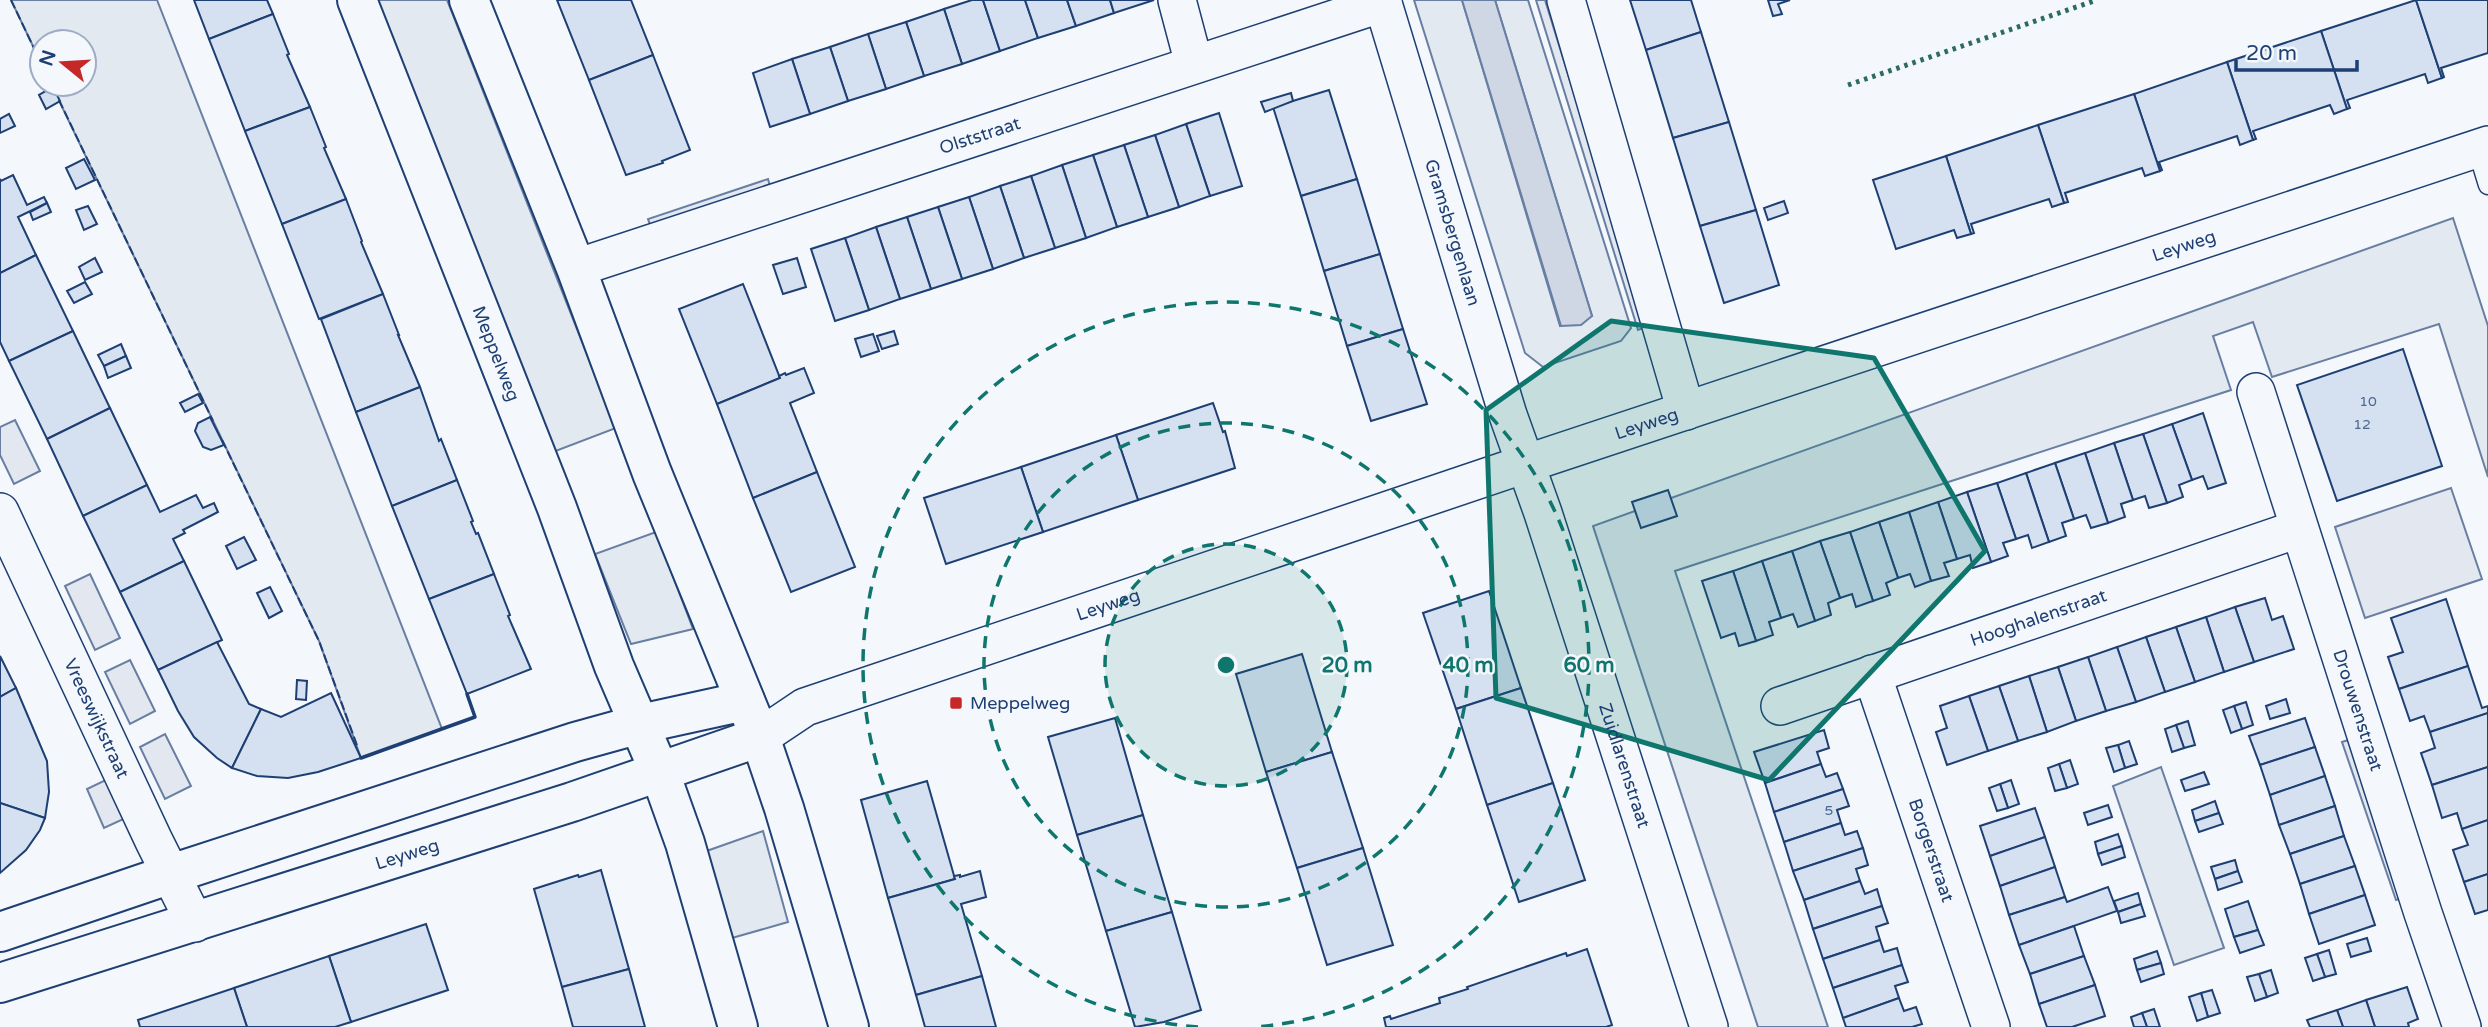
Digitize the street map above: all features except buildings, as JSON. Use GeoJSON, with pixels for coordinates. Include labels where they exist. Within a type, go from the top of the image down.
{"type":"FeatureCollection","features":[{"type":"Feature","properties":{"kind":"main road","name":"Meppelweg"},"geometry":{"type":"LineString","coordinates":[[357,0],[557,508],[614,666],[660,773],[685,843],[738,1027]]}},
{"type":"Feature","properties":{"kind":"main road"},"geometry":{"type":"LineString","coordinates":[[469,0],[576,268],[652,474],[760,737],[784,808],[849,1027]]}},
{"type":"Feature","properties":{"kind":"main road","name":"Leyweg"},"geometry":{"type":"LineString","coordinates":[[0,932],[575,742],[639,724],[745,701]]}},
{"type":"Feature","properties":{"kind":"main road","name":"Leyweg"},"geometry":{"type":"LineString","coordinates":[[0,983],[660,773],[760,737]]}},
{"type":"Feature","properties":{"kind":"street"},"geometry":{"type":"LineString","coordinates":[[1177,0],[1195,64]]}},
{"type":"Feature","properties":{"kind":"street"},"geometry":{"type":"LineString","coordinates":[[1566,0],[1686,411]]}},
{"type":"Feature","properties":{"kind":"street","name":"Olststraat"},"geometry":{"type":"LineString","coordinates":[[576,268],[1382,2]]}},
{"type":"Feature","properties":{"kind":"street","name":"Gramsbergenlaan"},"geometry":{"type":"LineString","coordinates":[[1382,2],[1525,464]]}},
{"type":"Feature","properties":{"kind":"street","name":"Leyweg"},"geometry":{"type":"LineString","coordinates":[[760,737],[805,707],[1525,464],[2482,147]]}},
{"type":"Feature","properties":{"kind":"street","name":"Drouwenstraat"},"geometry":{"type":"LineString","coordinates":[[2256,392],[2298,529],[2462,1027]]}},
{"type":"Feature","properties":{"kind":"street","name":"Zuidlarenstraat"},"geometry":{"type":"LineString","coordinates":[[1525,464],[1709,1027]]}},
{"type":"Feature","properties":{"kind":"street","name":"Vreeswijkstraat"},"geometry":{"type":"LineString","coordinates":[[0,512],[195,923]]}},
{"type":"Feature","properties":{"kind":"street","name":"Hooghalenstraat"},"geometry":{"type":"LineString","coordinates":[[1780,706],[2298,529]]}},
{"type":"Feature","properties":{"kind":"street","name":"Borgerstraat"},"geometry":{"type":"LineString","coordinates":[[1872,674],[1990,1027]]}},
{"type":"Feature","properties":{"kind":"street","name":"Leyweg"},"geometry":{"type":"LineString","coordinates":[[745,701],[805,707]]}},
{"type":"Feature","properties":{"kind":"lane"},"geometry":{"type":"LineString","coordinates":[[2482,147],[2488,185]]}},
{"type":"Feature","properties":{"kind":"highlighted area"},"geometry":{"type":"Polygon","coordinates":[[[1611,321],[1874,358],[1985,551],[1769,780],[1496,698],[1486,410],[1611,321]]]}},
{"type":"Feature","properties":{"kind":"shaded area"},"geometry":{"type":"Polygon","coordinates":[[[11,0],[157,0],[442,729],[361,758],[319,641],[58,98],[98,98],[98,28],[28,28],[28,36],[11,0]]]}},
{"type":"Feature","properties":{"kind":"shaded area"},"geometry":{"type":"Polygon","coordinates":[[[373,0],[447,0],[616,428],[553,452],[373,0]]]}},
{"type":"Feature","properties":{"kind":"shaded area"},"geometry":{"type":"Polygon","coordinates":[[[1414,0],[1462,0],[1560,326],[1592,316],[1495,0],[1528,0],[1631,328],[1621,341],[1543,367],[1525,353],[1414,0]]]}},
{"type":"Feature","properties":{"kind":"shaded area"},"geometry":{"type":"Polygon","coordinates":[[[1462,0],[1495,0],[1592,316],[1581,325],[1561,326],[1462,0]]]}},
{"type":"Feature","properties":{"kind":"shaded area"},"geometry":{"type":"Polygon","coordinates":[[[1536,0],[1545,0],[1619,239],[1646,327],[1638,330],[1536,0]]]}},
{"type":"Feature","properties":{"kind":"shaded area"},"geometry":{"type":"Polygon","coordinates":[[[768,179],[771,190],[652,230],[648,219],[768,179]]]}},
{"type":"Feature","properties":{"kind":"shaded area"},"geometry":{"type":"Polygon","coordinates":[[[2453,218],[2488,326],[2488,477],[2439,324],[2272,377],[2253,322],[2213,336],[2231,390],[1675,571],[1828,1027],[1758,1027],[1593,526],[2453,218]]]}},
{"type":"Feature","properties":{"kind":"shaded area"},"geometry":{"type":"Polygon","coordinates":[[[15,420],[40,471],[14,484],[0,455],[0,427],[15,420]]]}},
{"type":"Feature","properties":{"kind":"shaded area"},"geometry":{"type":"Polygon","coordinates":[[[2451,488],[2482,579],[2365,618],[2335,527],[2451,488]]]}},
{"type":"Feature","properties":{"kind":"shaded area"},"geometry":{"type":"Polygon","coordinates":[[[656,532],[693,629],[631,644],[595,554],[656,532]]]}},
{"type":"Feature","properties":{"kind":"shaded area"},"geometry":{"type":"Polygon","coordinates":[[[90,574],[120,638],[95,650],[65,586],[90,574]]]}},
{"type":"Feature","properties":{"kind":"shaded area"},"geometry":{"type":"Polygon","coordinates":[[[130,660],[155,711],[130,724],[105,672],[130,660]]]}},
{"type":"Feature","properties":{"kind":"shaded area"},"geometry":{"type":"Polygon","coordinates":[[[165,734],[191,786],[165,799],[140,747],[165,734]]]}},
{"type":"Feature","properties":{"kind":"shaded area"},"geometry":{"type":"Polygon","coordinates":[[[2352,739],[2405,897],[2396,900],[2342,742],[2352,739]]]}},
{"type":"Feature","properties":{"kind":"shaded area"},"geometry":{"type":"Polygon","coordinates":[[[2161,767],[2224,948],[2174,965],[2113,786],[2161,767]]]}},
{"type":"Feature","properties":{"kind":"shaded area"},"geometry":{"type":"Polygon","coordinates":[[[112,777],[130,816],[104,828],[87,789],[112,777]]]}},
{"type":"Feature","properties":{"kind":"shaded area"},"geometry":{"type":"Polygon","coordinates":[[[763,831],[788,922],[725,940],[701,853],[763,831]]]}},
{"type":"Feature","properties":{"kind":"hedge"},"geometry":{"type":"LineString","coordinates":[[1848,85],[2097,0]]}},
{"type":"Feature","properties":{"kind":"fence"},"geometry":{"type":"LineString","coordinates":[[11,0],[28,36]]}},
{"type":"Feature","properties":{"kind":"fence"},"geometry":{"type":"LineString","coordinates":[[59,100],[213,421]]}},
{"type":"Feature","properties":{"kind":"fence"},"geometry":{"type":"LineString","coordinates":[[222,440],[319,641],[358,748]]}},
{"type":"Feature","properties":{"kind":"wall"},"geometry":{"type":"LineString","coordinates":[[361,758],[475,717],[467,694]]}},
{"type":"Feature","properties":{"kind":"place","name":"Meppelweg"},"geometry":{"type":"Point","coordinates":[956,703]}}]}
